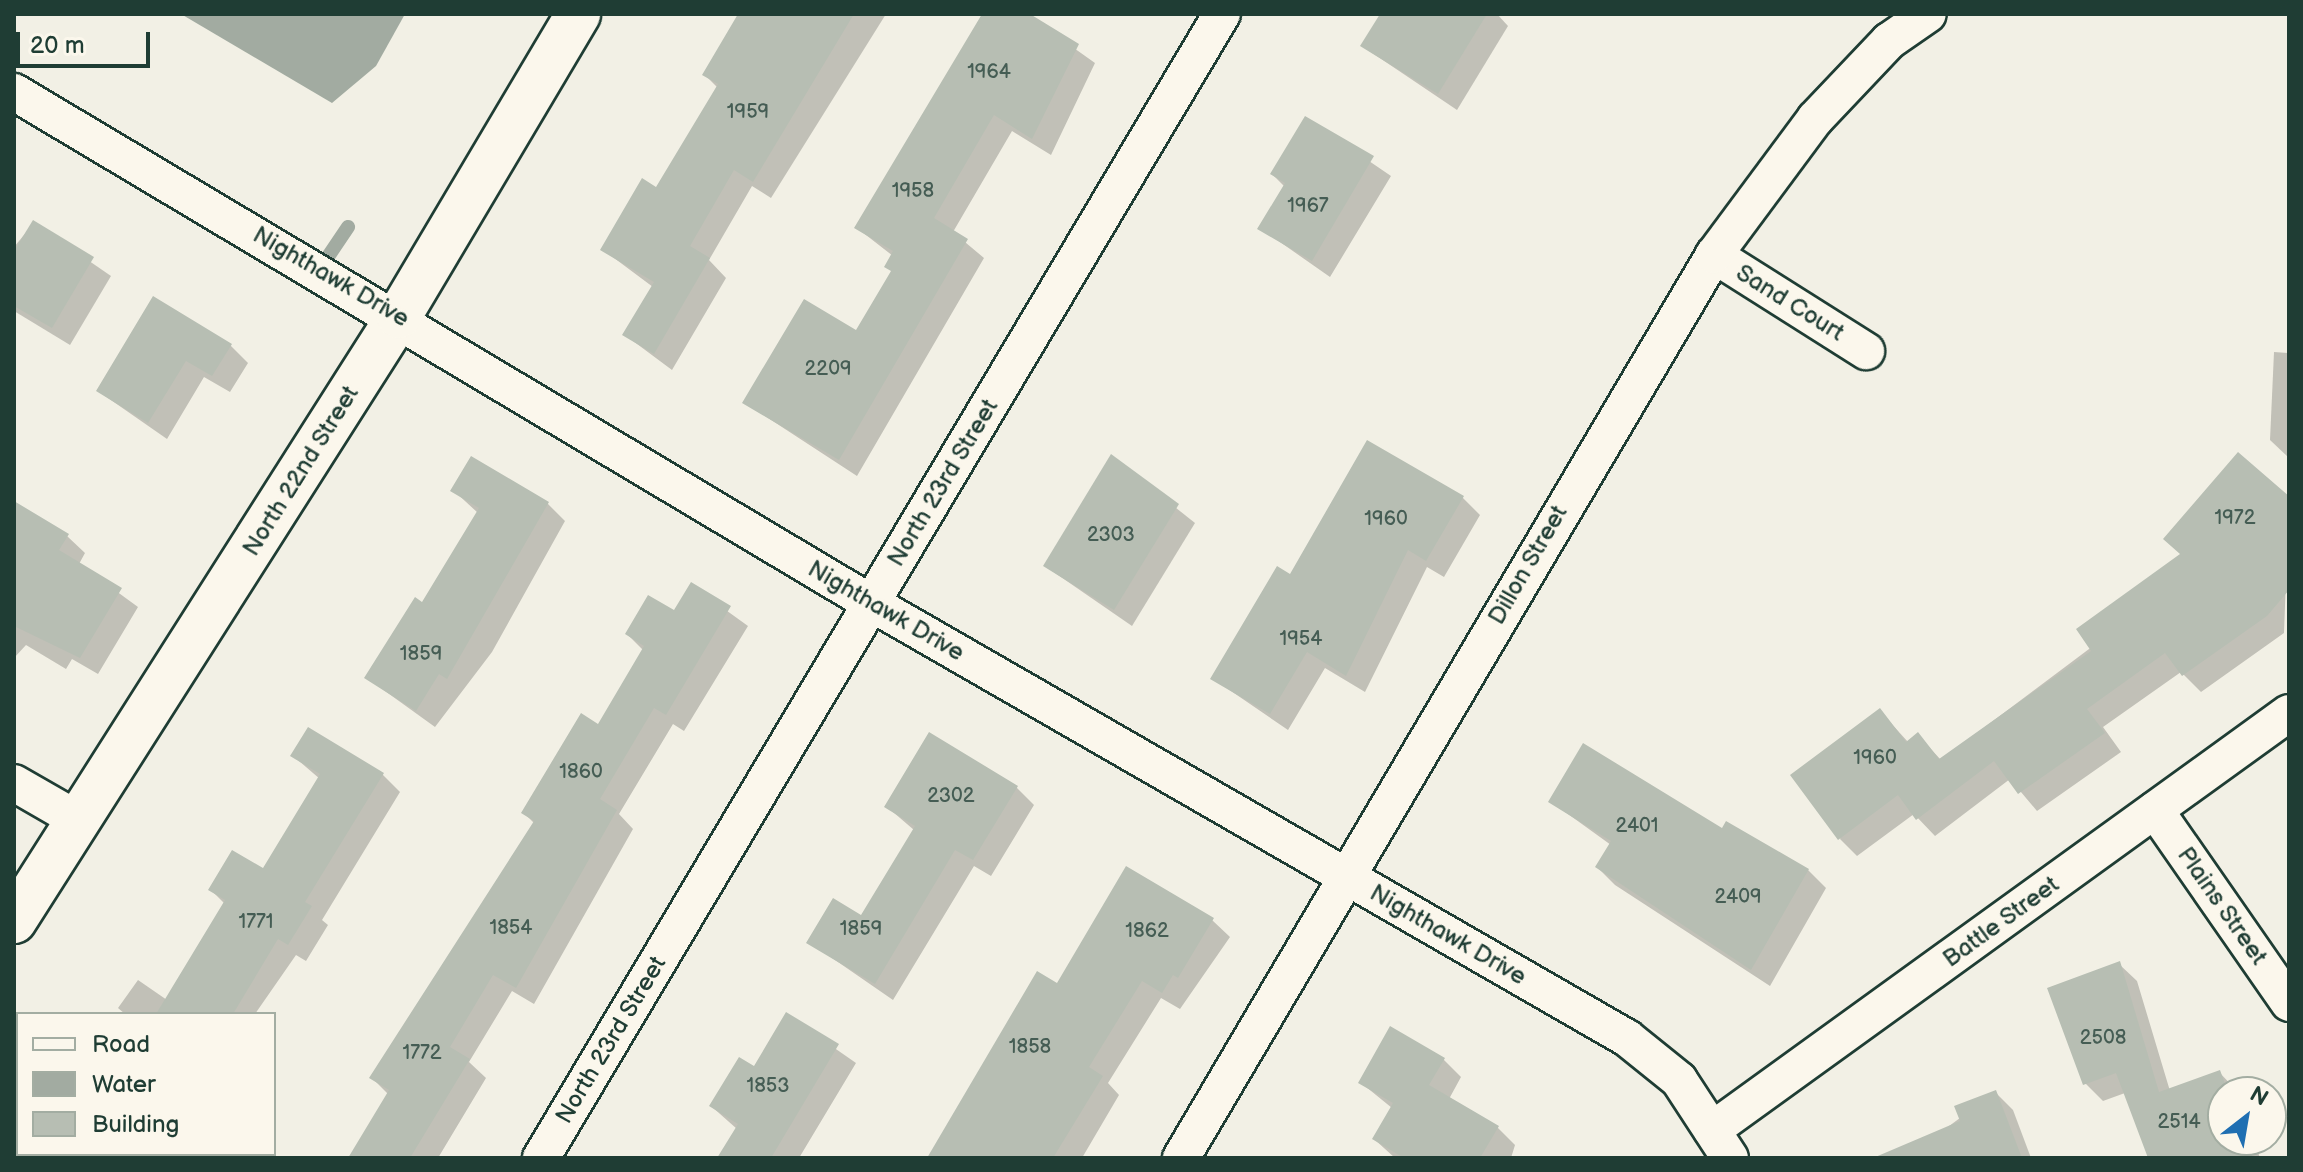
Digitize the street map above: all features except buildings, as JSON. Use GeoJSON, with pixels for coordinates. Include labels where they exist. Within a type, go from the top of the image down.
{"type":"FeatureCollection","features":[{"type":"Feature","properties":{"kind":"street","name":"North 22nd Street"},"geometry":{"type":"LineString","coordinates":[[14,921],[399,316],[578,14]]}},
{"type":"Feature","properties":{"kind":"street","name":"North 23rd Street"},"geometry":{"type":"LineString","coordinates":[[541,1158],[1222,14]]}},
{"type":"Feature","properties":{"kind":"street","name":"Dillon Street"},"geometry":{"type":"LineString","coordinates":[[1181,1158],[1714,255],[1815,119],[1889,41],[1928,14]]}},
{"type":"Feature","properties":{"kind":"street","name":"Nighthawk Drive"},"geometry":{"type":"LineString","coordinates":[[14,92],[399,316],[871,603],[1627,1038],[1679,1080],[1721,1144]]}},
{"type":"Feature","properties":{"kind":"street","name":"Sand Court"},"geometry":{"type":"LineString","coordinates":[[1714,255],[1866,351]]}},
{"type":"Feature","properties":{"kind":"street","name":"Battle Street"},"geometry":{"type":"LineString","coordinates":[[1721,1144],[2155,810],[2289,713]]}},
{"type":"Feature","properties":{"kind":"street"},"geometry":{"type":"LineString","coordinates":[[14,783],[80,821]]}},
{"type":"Feature","properties":{"kind":"street","name":"Plains Street"},"geometry":{"type":"LineString","coordinates":[[2155,810],[2289,1003]]}},
{"type":"Feature","properties":{"kind":"water"},"geometry":{"type":"Polygon","coordinates":[[[181,14],[405,14],[376,66],[332,103],[181,14]]]}},
{"type":"Feature","properties":{"kind":"waterway"},"geometry":{"type":"LineString","coordinates":[[319,270],[348,227]]}}]}
